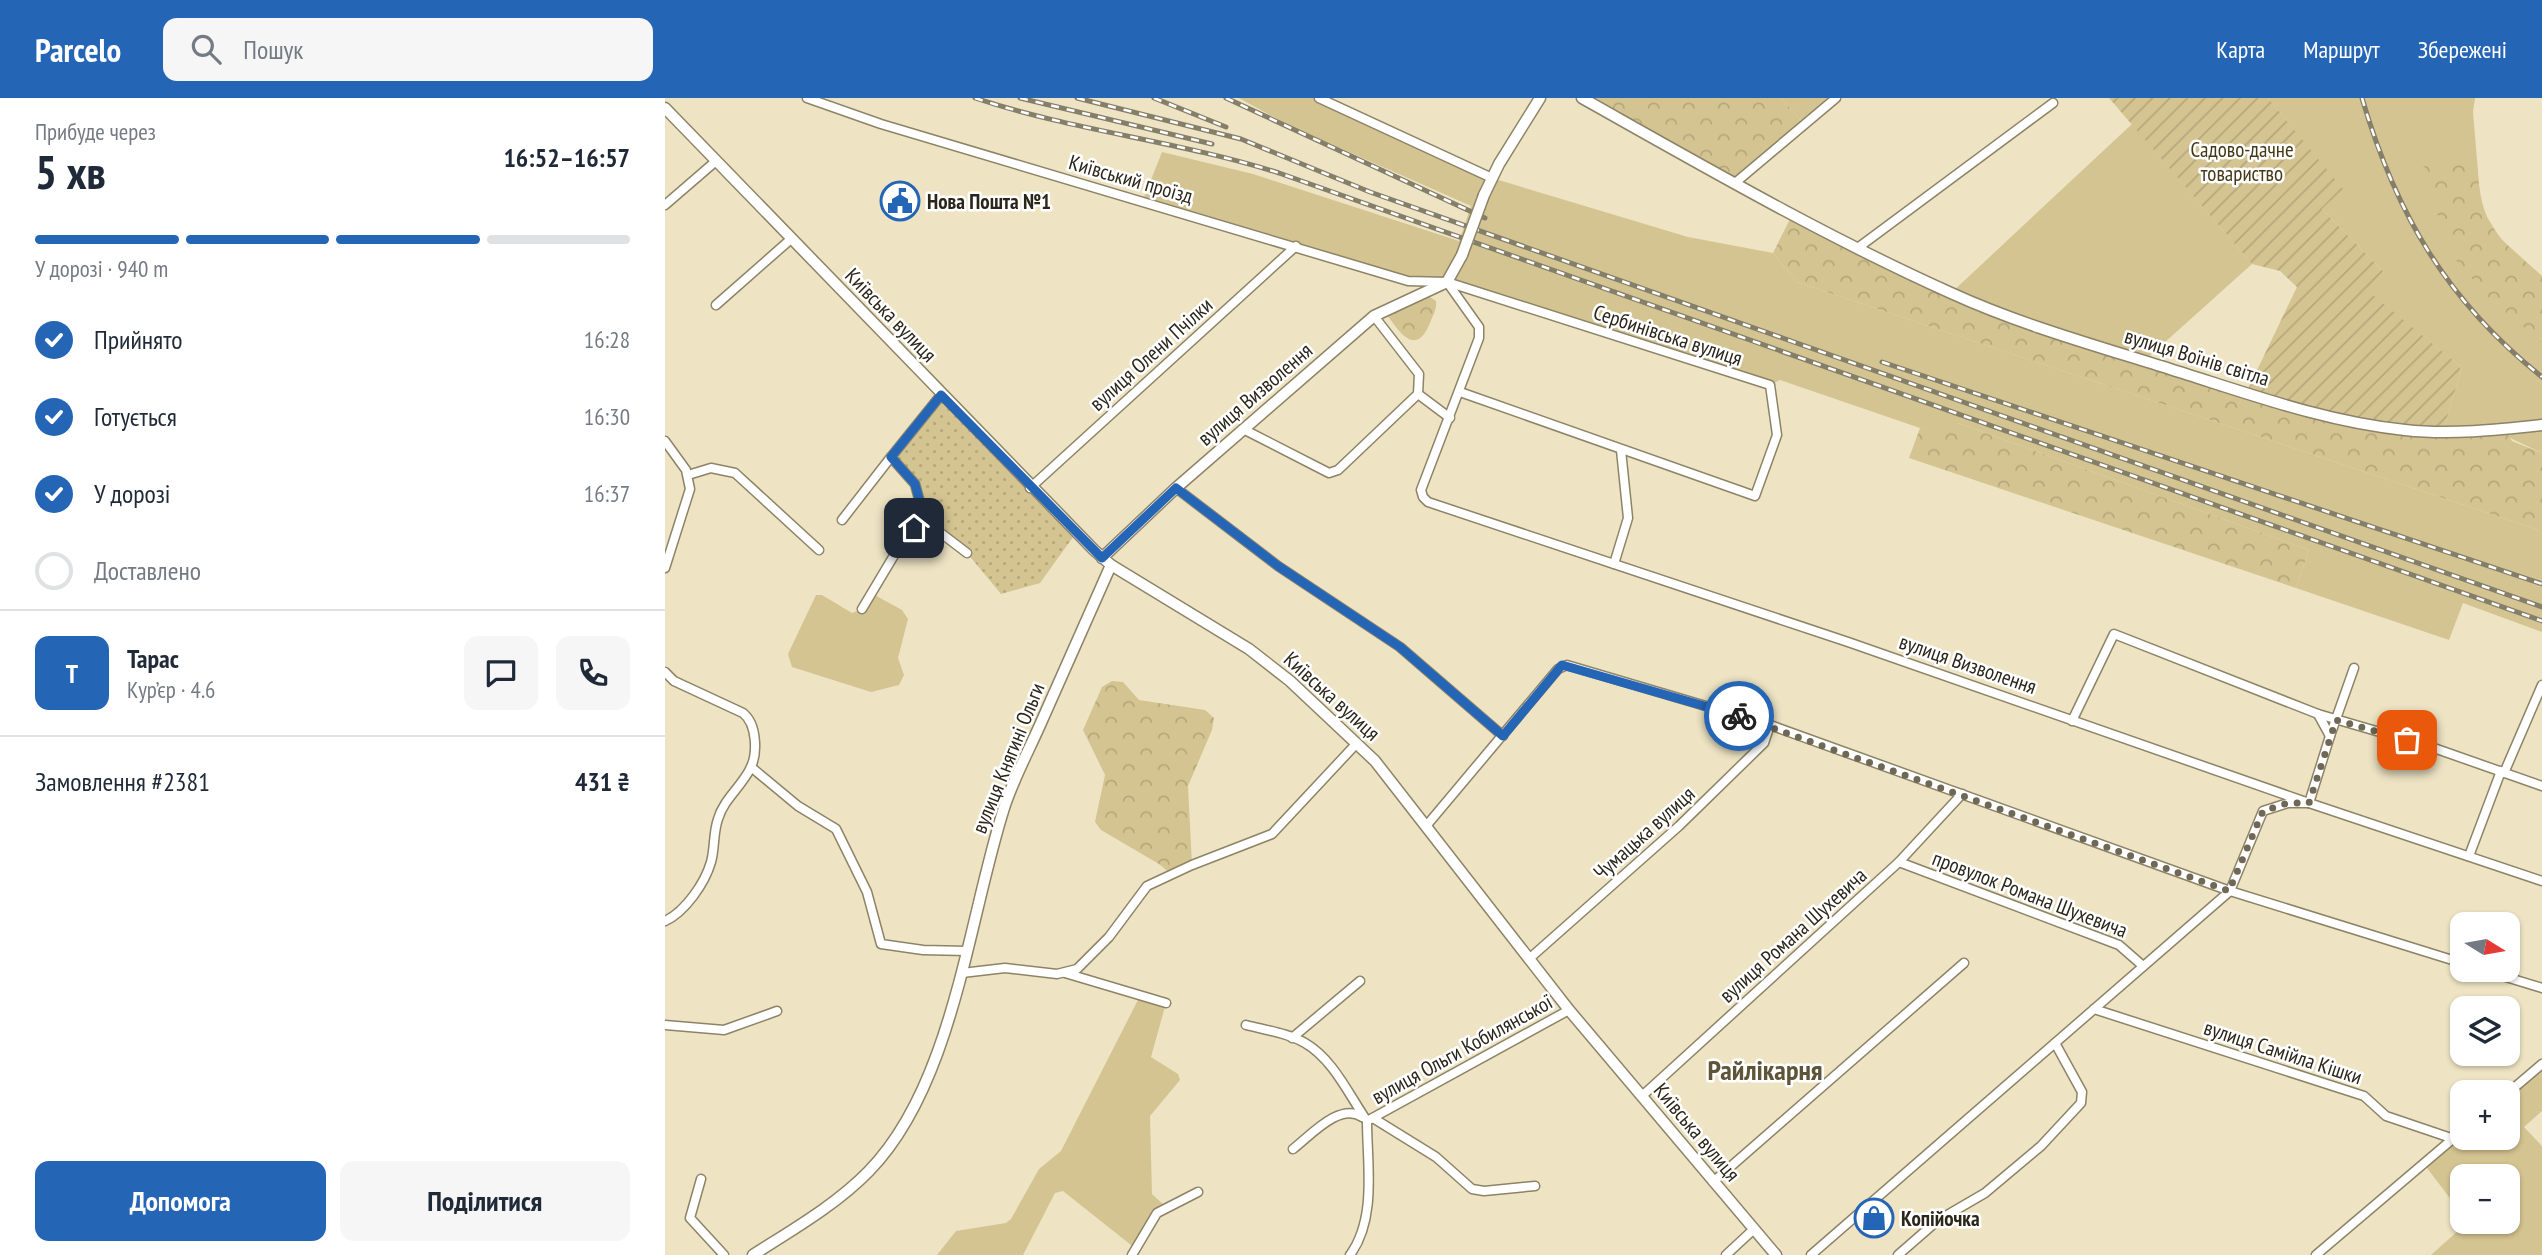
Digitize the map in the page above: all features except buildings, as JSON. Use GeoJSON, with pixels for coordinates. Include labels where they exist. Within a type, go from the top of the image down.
{"type":"FeatureCollection","features":[{"type":"Feature","properties":{"kind":"street","name":"Київський проїзд"},"geometry":{"type":"LineString","coordinates":[[807,98],[881,124],[1408,281],[1447,282]]}},
{"type":"Feature","properties":{"kind":"street"},"geometry":{"type":"LineString","coordinates":[[1319,98],[1492,178]]}},
{"type":"Feature","properties":{"kind":"street"},"geometry":{"type":"LineString","coordinates":[[1447,282],[1462,256],[1492,178],[1540,98]]}},
{"type":"Feature","properties":{"kind":"street","name":"вулиця Воїнів світла"},"geometry":{"type":"LineString","coordinates":[[1582,98],[1735,183],[1859,247],[1951,293],[1996,311],[2312,412],[2407,431],[2504,429],[2542,425]]}},
{"type":"Feature","properties":{"kind":"street"},"geometry":{"type":"LineString","coordinates":[[1735,183],[1836,98]]}},
{"type":"Feature","properties":{"kind":"street"},"geometry":{"type":"LineString","coordinates":[[1859,247],[2053,103]]}},
{"type":"Feature","properties":{"kind":"street","name":"Київська вулиця"},"geometry":{"type":"LineString","coordinates":[[665,108],[1030,488],[1107,561],[1242,643],[1290,681],[1357,743],[1427,825],[1569,1010],[1776,1255]]}},
{"type":"Feature","properties":{"kind":"street"},"geometry":{"type":"LineString","coordinates":[[665,205],[716,161]]}},
{"type":"Feature","properties":{"kind":"street"},"geometry":{"type":"LineString","coordinates":[[716,305],[791,239]]}},
{"type":"Feature","properties":{"kind":"street","name":"вулиця Олени Пчілки"},"geometry":{"type":"LineString","coordinates":[[1030,488],[1296,246]]}},
{"type":"Feature","properties":{"kind":"street","name":"вулиця Визволення"},"geometry":{"type":"LineString","coordinates":[[1107,561],[1176,488],[1374,316],[1447,282],[1479,327],[1479,338],[1421,491],[1423,497],[2542,881]]}},
{"type":"Feature","properties":{"kind":"street","name":"Сербинівська вулиця"},"geometry":{"type":"LineString","coordinates":[[1447,282],[1770,386],[1777,435],[1755,496],[1621,450]]}},
{"type":"Feature","properties":{"kind":"street"},"geometry":{"type":"LineString","coordinates":[[1243,429],[1329,472],[1338,470],[1418,394],[1419,374],[1374,316]]}},
{"type":"Feature","properties":{"kind":"street"},"geometry":{"type":"LineString","coordinates":[[1460,392],[1621,450],[1628,518],[1614,564]]}},
{"type":"Feature","properties":{"kind":"street"},"geometry":{"type":"LineString","coordinates":[[1418,394],[1450,418]]}},
{"type":"Feature","properties":{"kind":"street"},"geometry":{"type":"LineString","coordinates":[[842,520],[941,395]]}},
{"type":"Feature","properties":{"kind":"street"},"geometry":{"type":"LineString","coordinates":[[665,441],[688,475],[688,501],[665,568]]}},
{"type":"Feature","properties":{"kind":"street"},"geometry":{"type":"LineString","coordinates":[[891,457],[915,484],[925,521],[967,552]]}},
{"type":"Feature","properties":{"kind":"street"},"geometry":{"type":"LineString","coordinates":[[688,475],[711,468],[735,473],[819,550]]}},
{"type":"Feature","properties":{"kind":"street"},"geometry":{"type":"LineString","coordinates":[[1176,488],[1278,566],[1400,647],[1503,736]]}},
{"type":"Feature","properties":{"kind":"street"},"geometry":{"type":"LineString","coordinates":[[862,609],[905,537],[925,521]]}},
{"type":"Feature","properties":{"kind":"street","name":"вулиця Княгині Ольги"},"geometry":{"type":"LineString","coordinates":[[753,1255],[824,1209],[867,1173],[890,1146],[921,1096],[962,973],[987,863],[1006,803],[1107,561]]}},
{"type":"Feature","properties":{"kind":"street"},"geometry":{"type":"LineString","coordinates":[[2073,721],[2114,635],[2318,714],[2431,747],[2542,786]]}},
{"type":"Feature","properties":{"kind":"street"},"geometry":{"type":"LineString","coordinates":[[1427,825],[1558,669],[1567,665],[1770,725],[2229,891],[2450,959]]}},
{"type":"Feature","properties":{"kind":"street"},"geometry":{"type":"LineString","coordinates":[[1811,1255],[2229,891],[2263,811],[2288,803],[2309,803],[2354,668]]}},
{"type":"Feature","properties":{"kind":"street"},"geometry":{"type":"LineString","coordinates":[[665,672],[674,681],[749,718],[754,730],[751,767],[728,797],[718,819],[711,862],[694,895],[665,921]]}},
{"type":"Feature","properties":{"kind":"street"},"geometry":{"type":"LineString","coordinates":[[2469,856],[2502,772],[2542,685]]}},
{"type":"Feature","properties":{"kind":"street"},"geometry":{"type":"LineString","coordinates":[[2318,714],[2330,736]]}},
{"type":"Feature","properties":{"kind":"street","name":"Чумацька вулиця"},"geometry":{"type":"LineString","coordinates":[[1530,958],[1679,826],[1764,743],[1770,725]]}},
{"type":"Feature","properties":{"kind":"street"},"geometry":{"type":"LineString","coordinates":[[1065,973],[1082,966],[1091,957],[1151,884],[1263,839],[1279,829],[1357,743]]}},
{"type":"Feature","properties":{"kind":"street"},"geometry":{"type":"LineString","coordinates":[[751,767],[797,806],[836,830],[867,892],[881,944],[923,950],[967,951]]}},
{"type":"Feature","properties":{"kind":"street","name":"вулиця Романа Шухевича"},"geometry":{"type":"LineString","coordinates":[[1641,1096],[1899,862],[1962,794]]}},
{"type":"Feature","properties":{"kind":"street","name":"провулок Романа Шухевича"},"geometry":{"type":"LineString","coordinates":[[1899,862],[2119,945],[2143,966]]}},
{"type":"Feature","properties":{"kind":"street"},"geometry":{"type":"LineString","coordinates":[[1713,1182],[1964,964]]}},
{"type":"Feature","properties":{"kind":"street"},"geometry":{"type":"LineString","coordinates":[[962,973],[1006,968],[1065,973],[1166,1003]]}},
{"type":"Feature","properties":{"kind":"street"},"geometry":{"type":"LineString","coordinates":[[1292,1038],[1360,981]]}},
{"type":"Feature","properties":{"kind":"street"},"geometry":{"type":"LineString","coordinates":[[2520,981],[2542,988]]}},
{"type":"Feature","properties":{"kind":"street","name":"вулиця Самійла Кішки"},"geometry":{"type":"LineString","coordinates":[[2094,1009],[2364,1096],[2386,1116],[2450,1138]]}},
{"type":"Feature","properties":{"kind":"street","name":"вулиця Ольги Кобилянської"},"geometry":{"type":"LineString","coordinates":[[1370,1120],[1569,1010]]}},
{"type":"Feature","properties":{"kind":"street"},"geometry":{"type":"LineString","coordinates":[[665,1025],[724,1030],[777,1011]]}},
{"type":"Feature","properties":{"kind":"street"},"geometry":{"type":"LineString","coordinates":[[1246,1025],[1292,1038],[1313,1048],[1326,1060],[1370,1120]]}},
{"type":"Feature","properties":{"kind":"street"},"geometry":{"type":"LineString","coordinates":[[1898,1255],[1937,1220],[1985,1193],[2041,1146],[2081,1103],[2082,1092],[2055,1043]]}},
{"type":"Feature","properties":{"kind":"street"},"geometry":{"type":"LineString","coordinates":[[2520,1083],[2542,1064]]}},
{"type":"Feature","properties":{"kind":"street","name":"вулиця Ольги Кобилянської"},"geometry":{"type":"LineString","coordinates":[[1293,1149],[1342,1112],[1353,1111],[1436,1157],[1472,1189],[1484,1191],[1535,1186]]}},
{"type":"Feature","properties":{"kind":"street","name":"вулиця Ольги Кобилянської"},"geometry":{"type":"LineString","coordinates":[[1350,1255],[1360,1240],[1367,1213],[1370,1120]]}},
{"type":"Feature","properties":{"kind":"street"},"geometry":{"type":"LineString","coordinates":[[2316,1255],[2450,1142]]}},
{"type":"Feature","properties":{"kind":"street"},"geometry":{"type":"LineString","coordinates":[[701,1179],[690,1217],[724,1255]]}},
{"type":"Feature","properties":{"kind":"street"},"geometry":{"type":"LineString","coordinates":[[1132,1255],[1157,1213],[1198,1192]]}},
{"type":"Feature","properties":{"kind":"street"},"geometry":{"type":"LineString","coordinates":[[1726,1255],[1754,1229]]}},
{"type":"Feature","properties":{"kind":"green space"},"geometry":{"type":"Polygon","coordinates":[[[1239,98],[1319,98],[1492,178],[1688,237],[1773,253],[1797,282],[2542,531],[2542,632],[2463,603],[2449,640],[2296,588],[2309,550],[1958,423],[1920,428],[1780,380],[1770,385],[1447,282],[1429,283],[1143,200],[1162,152],[1253,174],[1459,241],[1471,206],[1288,125],[1239,98]]]}},
{"type":"Feature","properties":{"kind":"green space"},"geometry":{"type":"Polygon","coordinates":[[[1582,98],[1781,98],[1805,125],[1735,183],[1582,98]]]}},
{"type":"Feature","properties":{"kind":"green space"},"geometry":{"type":"Polygon","coordinates":[[[1781,98],[1836,98],[1805,125],[1781,98]]]}},
{"type":"Feature","properties":{"kind":"green space","name":"Садово-дачне товариство"},"geometry":{"type":"Polygon","coordinates":[[[2109,98],[2268,98],[2343,189],[2322,209],[2384,272],[2368,291],[2459,365],[2461,371],[2443,431],[2408,431],[2246,393],[2297,287],[2280,271],[2252,264],[2109,98]]]}},
{"type":"Feature","properties":{"kind":"green space"},"geometry":{"type":"Polygon","coordinates":[[[2268,98],[2475,98],[2473,112],[2481,208],[2501,239],[2542,276],[2542,453],[2508,437],[2443,431],[2461,371],[2459,365],[2367,291],[2384,272],[2322,209],[2342,189],[2268,98]]]}},
{"type":"Feature","properties":{"kind":"green space"},"geometry":{"type":"Polygon","coordinates":[[[2132,124],[2252,264],[2144,361],[1951,293],[2132,124]]]}},
{"type":"Feature","properties":{"kind":"green space"},"geometry":{"type":"Polygon","coordinates":[[[2451,156],[2477,164],[2482,203],[2487,217],[2502,240],[2542,276],[2542,342],[2491,300],[2449,252],[2423,167],[2451,156]]]}},
{"type":"Feature","properties":{"kind":"green space"},"geometry":{"type":"Polygon","coordinates":[[[1793,213],[1951,293],[2256,396],[2385,428],[2504,429],[2512,441],[2542,453],[2542,531],[1797,282],[1773,253],[1793,213]]]}},
{"type":"Feature","properties":{"kind":"green space"},"geometry":{"type":"Polygon","coordinates":[[[1425,294],[1436,301],[1430,323],[1418,339],[1406,338],[1384,310],[1425,294]]]}},
{"type":"Feature","properties":{"kind":"green space"},"geometry":{"type":"Polygon","coordinates":[[[941,395],[1076,533],[1040,583],[1001,594],[967,553],[925,521],[917,488],[891,457],[941,395]]]}},
{"type":"Feature","properties":{"kind":"green space"},"geometry":{"type":"Polygon","coordinates":[[[1949,422],[2309,550],[2296,588],[1909,458],[1920,428],[1949,422]]]}},
{"type":"Feature","properties":{"kind":"green space"},"geometry":{"type":"Polygon","coordinates":[[[871,593],[902,610],[908,619],[898,658],[904,675],[899,685],[871,692],[792,667],[788,654],[816,595],[822,595],[852,613],[862,609],[871,593]]]}},
{"type":"Feature","properties":{"kind":"green space"},"geometry":{"type":"Polygon","coordinates":[[[1112,681],[1123,682],[1139,700],[1205,710],[1214,718],[1212,730],[1188,786],[1192,865],[1172,875],[1159,864],[1101,830],[1095,822],[1105,775],[1083,730],[1102,687],[1112,681]]]}},
{"type":"Feature","properties":{"kind":"green space"},"geometry":{"type":"Polygon","coordinates":[[[1140,996],[1166,1003],[1151,1057],[1178,1074],[1180,1080],[1150,1116],[1152,1194],[1166,1207],[1136,1249],[1063,1191],[1055,1193],[1023,1255],[937,1255],[956,1231],[1006,1223],[1011,1219],[1039,1169],[1061,1151],[1140,996]]]}},
{"type":"Feature","properties":{"kind":"green space"},"geometry":{"type":"Polygon","coordinates":[[[2542,1064],[2542,1111],[2524,1127],[2542,1146],[2542,1255],[2431,1255],[2455,1234],[2520,1234],[2520,1164],[2450,1164],[2450,1198],[2424,1164],[2450,1141],[2450,1150],[2520,1150],[2520,1083],[2542,1064]]]}},
{"type":"Feature","properties":{"kind":"railway"},"geometry":{"type":"LineString","coordinates":[[975,98],[1050,119],[1203,152],[1279,173],[2542,621]]}},
{"type":"Feature","properties":{"kind":"railway"},"geometry":{"type":"LineString","coordinates":[[1020,98],[1212,144]]}},
{"type":"Feature","properties":{"kind":"railway"},"geometry":{"type":"LineString","coordinates":[[1077,98],[1241,139],[1370,192],[2542,607]]}},
{"type":"Feature","properties":{"kind":"railway"},"geometry":{"type":"LineString","coordinates":[[1154,98],[1226,127]]}},
{"type":"Feature","properties":{"kind":"railway"},"geometry":{"type":"LineString","coordinates":[[1226,98],[1485,218]]}},
{"type":"Feature","properties":{"kind":"railway"},"geometry":{"type":"LineString","coordinates":[[2362,98],[2391,180],[2429,252],[2452,286],[2479,318],[2542,377]]}},
{"type":"Feature","properties":{"kind":"railway"},"geometry":{"type":"LineString","coordinates":[[1882,362],[2542,584]]}},
{"type":"Feature","properties":{"kind":"way so far"},"geometry":{"type":"LineString","coordinates":[[1739,716],[2229,891],[2263,811],[2288,803],[2309,803],[2336,720],[2407,740]]}},
{"type":"Feature","properties":{"kind":"place","name":"Нова Пошта №1"},"geometry":{"type":"Point","coordinates":[900,201]}},
{"type":"Feature","properties":{"kind":"place","name":"Копійочка"},"geometry":{"type":"Point","coordinates":[1874,1218]}},
{"type":"Feature","properties":{"kind":"district","name":"Райлікарня"},"geometry":{"type":"Point","coordinates":[1765,1069]}},
{"type":"Feature","properties":{"kind":"route"},"geometry":{"type":"LineString","coordinates":[[914,528],[925,521],[916,486],[891,457],[941,395],[1102,558],[1176,488],[1278,566],[1400,647],[1503,736],[1562,665],[1739,716]]}}]}
